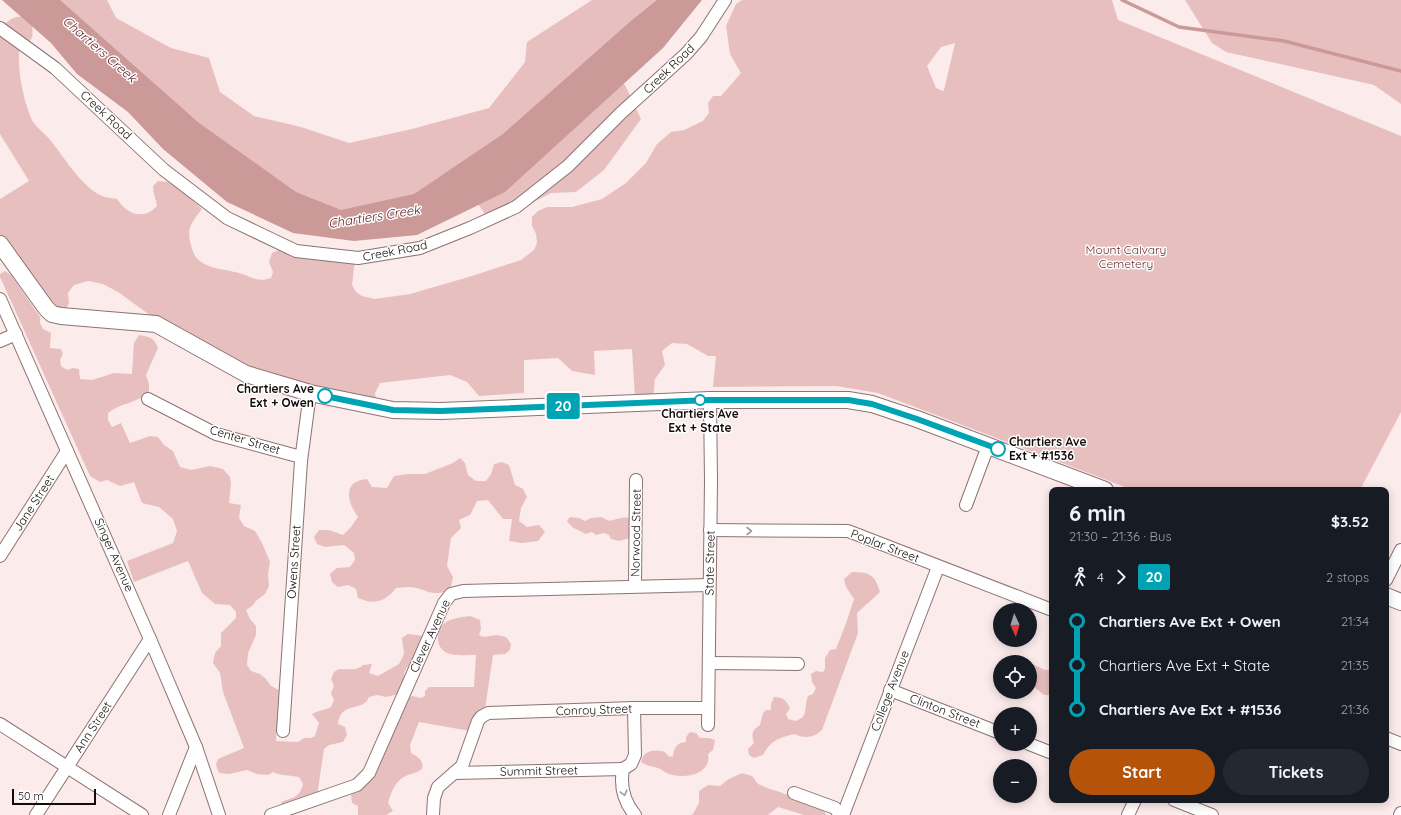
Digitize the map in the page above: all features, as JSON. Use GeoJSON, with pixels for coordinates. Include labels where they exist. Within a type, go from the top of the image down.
{"type":"FeatureCollection","features":[{"type":"Feature","properties":{"kind":"street","name":"Creek Road"},"geometry":{"type":"LineString","coordinates":[[0,28],[55,68],[164,170],[227,218],[296,251],[358,258],[420,248],[470,228],[516,207],[568,166],[621,114],[686,54],[702,36],[725,0]]}},
{"type":"Feature","properties":{"kind":"street"},"geometry":{"type":"LineString","coordinates":[[0,244],[46,308],[52,314],[156,324],[246,374],[310,393],[393,410],[441,411],[710,400],[848,400],[872,404],[1097,487]]}},
{"type":"Feature","properties":{"kind":"street","name":"Singer Avenue"},"geometry":{"type":"LineString","coordinates":[[0,299],[196,747],[219,815]]}},
{"type":"Feature","properties":{"kind":"street"},"geometry":{"type":"LineString","coordinates":[[0,341],[16,334]]}},
{"type":"Feature","properties":{"kind":"street","name":"Owens Street"},"geometry":{"type":"LineString","coordinates":[[283,731],[301,456],[310,393]]}},
{"type":"Feature","properties":{"kind":"street","name":"Center Street"},"geometry":{"type":"LineString","coordinates":[[148,399],[216,434],[301,456]]}},
{"type":"Feature","properties":{"kind":"street","name":"State Street"},"geometry":{"type":"LineString","coordinates":[[708,725],[710,400]]}},
{"type":"Feature","properties":{"kind":"street"},"geometry":{"type":"LineString","coordinates":[[966,505],[988,446]]}},
{"type":"Feature","properties":{"kind":"street","name":"Jane Street"},"geometry":{"type":"LineString","coordinates":[[0,556],[67,451]]}},
{"type":"Feature","properties":{"kind":"street","name":"Norwood Street"},"geometry":{"type":"LineString","coordinates":[[635,586],[636,480]]}},
{"type":"Feature","properties":{"kind":"street","name":"Poplar Street"},"geometry":{"type":"LineString","coordinates":[[710,530],[848,531],[1049,609]]}},
{"type":"Feature","properties":{"kind":"street"},"geometry":{"type":"LineString","coordinates":[[1389,574],[1401,550]]}},
{"type":"Feature","properties":{"kind":"street","name":"College Avenue"},"geometry":{"type":"LineString","coordinates":[[841,815],[938,566]]}},
{"type":"Feature","properties":{"kind":"street","name":"Clever Avenue"},"geometry":{"type":"LineString","coordinates":[[271,815],[357,785],[369,773],[444,603],[451,594],[463,592],[635,586],[709,585]]}},
{"type":"Feature","properties":{"kind":"street"},"geometry":{"type":"LineString","coordinates":[[1389,597],[1401,602]]}},
{"type":"Feature","properties":{"kind":"street","name":"Ann Street"},"geometry":{"type":"LineString","coordinates":[[36,815],[150,639]]}},
{"type":"Feature","properties":{"kind":"street"},"geometry":{"type":"LineString","coordinates":[[709,663],[798,664]]}},
{"type":"Feature","properties":{"kind":"street","name":"Clinton Street"},"geometry":{"type":"LineString","coordinates":[[890,690],[993,730]]}},
{"type":"Feature","properties":{"kind":"street"},"geometry":{"type":"LineString","coordinates":[[634,708],[635,755],[631,764],[623,769],[621,779],[624,795],[630,809],[635,815]]}},
{"type":"Feature","properties":{"kind":"street","name":"Conroy Street"},"geometry":{"type":"LineString","coordinates":[[454,773],[462,766],[478,721],[481,717],[488,714],[634,708],[708,708]]}},
{"type":"Feature","properties":{"kind":"street"},"geometry":{"type":"LineString","coordinates":[[0,724],[142,815]]}},
{"type":"Feature","properties":{"kind":"street"},"geometry":{"type":"LineString","coordinates":[[1389,739],[1401,744]]}},
{"type":"Feature","properties":{"kind":"street"},"geometry":{"type":"LineString","coordinates":[[168,815],[196,747]]}},
{"type":"Feature","properties":{"kind":"street"},"geometry":{"type":"LineString","coordinates":[[1037,747],[1049,752]]}},
{"type":"Feature","properties":{"kind":"street","name":"Summit Street"},"geometry":{"type":"LineString","coordinates":[[454,773],[623,769]]}},
{"type":"Feature","properties":{"kind":"street"},"geometry":{"type":"LineString","coordinates":[[433,815],[434,798],[438,788],[454,773]]}},
{"type":"Feature","properties":{"kind":"street"},"geometry":{"type":"LineString","coordinates":[[794,793],[835,808],[841,815]]}},
{"type":"Feature","properties":{"kind":"street"},"geometry":{"type":"LineString","coordinates":[[1128,815],[1133,803]]}},
{"type":"Feature","properties":{"kind":"street"},"geometry":{"type":"LineString","coordinates":[[1182,803],[1212,815]]}},
{"type":"Feature","properties":{"kind":"green space"},"geometry":{"type":"Polygon","coordinates":[[[39,0],[107,0],[116,18],[171,48],[209,58],[220,92],[254,116],[301,127],[349,143],[412,129],[489,108],[525,62],[527,42],[592,0],[669,0],[612,63],[627,89],[641,119],[604,170],[576,192],[551,193],[492,224],[466,187],[362,222],[275,213],[39,0]]]}},
{"type":"Feature","properties":{"kind":"green space","name":"Mount Calvary Cemetery"},"geometry":{"type":"Polygon","coordinates":[[[742,0],[1112,0],[1118,20],[1401,136],[1401,412],[1362,487],[1125,487],[878,393],[836,386],[713,387],[716,356],[708,356],[687,344],[672,343],[662,351],[665,365],[655,379],[653,399],[635,399],[632,349],[594,351],[595,375],[572,371],[558,358],[524,360],[524,393],[479,396],[467,382],[450,375],[380,383],[375,393],[377,404],[252,372],[154,318],[118,292],[103,284],[88,281],[74,285],[68,293],[69,303],[66,309],[54,308],[0,241],[0,199],[29,181],[0,134],[0,27],[11,19],[22,17],[31,21],[33,32],[32,36],[30,42],[19,52],[19,68],[31,118],[51,141],[75,173],[97,194],[117,199],[130,212],[141,214],[152,211],[157,206],[153,186],[158,181],[168,182],[181,190],[202,209],[193,222],[189,234],[194,254],[202,263],[214,268],[239,273],[262,280],[271,278],[273,272],[269,262],[272,253],[281,249],[355,260],[352,285],[356,292],[362,296],[375,299],[410,294],[521,260],[534,250],[537,243],[536,234],[532,226],[532,217],[538,211],[547,207],[572,207],[602,199],[626,183],[646,163],[657,144],[671,132],[684,130],[703,121],[709,113],[708,103],[713,96],[721,96],[741,73],[730,54],[726,26],[736,4],[742,0]],[[955,43],[941,47],[927,66],[936,88],[943,91],[955,43]]]}},
{"type":"Feature","properties":{"kind":"green space"},"geometry":{"type":"Polygon","coordinates":[[[1185,0],[1401,0],[1401,104],[1374,85],[1226,52],[1212,43],[1185,0]]]}},
{"type":"Feature","properties":{"kind":"green space"},"geometry":{"type":"Polygon","coordinates":[[[5,271],[11,275],[40,317],[40,323],[43,329],[51,333],[50,348],[61,349],[63,354],[60,360],[61,366],[67,370],[73,368],[79,369],[80,379],[92,380],[114,373],[132,374],[134,343],[139,335],[151,338],[155,342],[158,348],[146,375],[149,384],[149,392],[140,399],[118,407],[108,413],[108,420],[112,427],[121,423],[130,443],[150,436],[158,437],[164,445],[173,451],[180,467],[191,470],[210,466],[223,469],[230,477],[231,484],[229,503],[241,505],[239,518],[244,526],[255,531],[270,562],[268,574],[269,586],[265,594],[246,610],[250,619],[256,626],[256,635],[248,653],[247,665],[251,671],[260,674],[271,686],[279,690],[276,741],[298,742],[304,738],[311,738],[315,736],[319,723],[312,714],[331,707],[334,700],[331,693],[334,686],[331,679],[334,672],[339,669],[355,669],[363,665],[372,664],[369,673],[378,676],[399,664],[404,654],[402,638],[408,634],[424,636],[415,662],[406,669],[403,685],[399,694],[386,697],[377,695],[369,697],[366,702],[349,708],[342,713],[338,724],[345,727],[347,735],[343,742],[329,745],[324,749],[317,796],[283,809],[281,802],[293,798],[300,792],[303,784],[299,777],[282,775],[273,772],[268,775],[257,774],[247,770],[229,774],[219,773],[216,765],[218,759],[244,748],[223,692],[220,673],[213,663],[215,653],[221,646],[221,633],[236,618],[236,612],[230,605],[215,604],[202,593],[188,561],[134,582],[127,561],[173,543],[177,531],[173,519],[159,507],[142,503],[134,482],[120,486],[107,480],[100,482],[90,476],[0,277],[0,274],[5,271]]]}},
{"type":"Feature","properties":{"kind":"green space"},"geometry":{"type":"Polygon","coordinates":[[[460,458],[465,463],[468,475],[476,481],[486,481],[491,474],[494,464],[502,462],[509,465],[515,485],[523,489],[527,497],[521,508],[519,521],[527,527],[539,525],[545,532],[538,541],[521,543],[509,541],[512,519],[503,519],[488,500],[477,501],[470,515],[459,520],[461,528],[451,538],[447,566],[453,577],[450,590],[432,593],[409,587],[396,588],[388,596],[374,602],[358,598],[356,589],[348,585],[338,587],[332,582],[330,574],[337,568],[350,567],[355,560],[354,553],[344,545],[325,547],[317,544],[314,537],[319,530],[329,530],[343,535],[351,527],[358,517],[349,499],[350,488],[354,484],[367,479],[372,487],[387,488],[394,476],[425,474],[453,463],[460,458]]]}},
{"type":"Feature","properties":{"kind":"green space"},"geometry":{"type":"Polygon","coordinates":[[[570,517],[579,518],[585,521],[591,518],[602,517],[610,521],[622,518],[632,518],[630,538],[619,541],[611,539],[609,535],[604,533],[596,535],[592,532],[586,534],[572,527],[567,521],[570,517]]]}},
{"type":"Feature","properties":{"kind":"green space"},"geometry":{"type":"Polygon","coordinates":[[[852,572],[867,574],[874,578],[880,592],[857,613],[858,633],[822,730],[816,735],[809,737],[802,737],[794,734],[780,738],[769,746],[763,755],[754,758],[749,755],[748,749],[754,743],[753,732],[760,725],[763,713],[766,710],[771,710],[771,704],[774,697],[782,698],[787,703],[790,708],[786,714],[788,719],[796,721],[803,717],[808,696],[813,694],[816,688],[812,682],[811,674],[816,671],[823,672],[825,669],[825,658],[830,650],[836,649],[845,626],[854,599],[846,587],[844,579],[852,572]]]}},
{"type":"Feature","properties":{"kind":"green space"},"geometry":{"type":"Polygon","coordinates":[[[470,616],[480,620],[481,629],[479,635],[483,637],[497,635],[506,637],[511,644],[510,650],[505,654],[493,655],[485,709],[470,731],[419,722],[410,745],[411,753],[418,757],[422,763],[422,769],[404,777],[397,783],[388,803],[393,811],[386,815],[358,815],[358,806],[352,803],[351,795],[404,701],[412,696],[421,698],[425,696],[425,691],[429,687],[474,687],[476,655],[457,655],[447,653],[440,647],[438,638],[442,625],[446,622],[470,616]]]}},
{"type":"Feature","properties":{"kind":"green space"},"geometry":{"type":"Polygon","coordinates":[[[1037,666],[1049,670],[1049,695],[1044,695],[1037,690],[1037,666]]]}},
{"type":"Feature","properties":{"kind":"green space"},"geometry":{"type":"Polygon","coordinates":[[[690,732],[696,733],[700,738],[715,740],[713,750],[708,754],[706,767],[701,771],[696,774],[682,776],[675,775],[641,762],[644,755],[650,751],[665,752],[668,756],[673,757],[676,746],[686,742],[686,737],[690,732]]]}},
{"type":"Feature","properties":{"kind":"green space"},"geometry":{"type":"Polygon","coordinates":[[[742,773],[752,776],[758,784],[824,810],[826,815],[804,815],[778,807],[768,815],[691,815],[699,803],[699,791],[708,785],[720,786],[729,779],[742,773]]]}},
{"type":"Feature","properties":{"kind":"water","name":"Chartiers Creek"},"geometry":{"type":"Polygon","coordinates":[[[2,0],[60,0],[199,123],[296,192],[341,210],[414,194],[503,134],[632,20],[657,0],[702,0],[663,48],[505,192],[417,235],[354,241],[293,233],[227,202],[163,149],[128,112],[77,74],[51,43],[2,0]]]}},
{"type":"Feature","properties":{"kind":"waterway"},"geometry":{"type":"LineString","coordinates":[[1122,0],[1179,27],[1284,41],[1401,71]]}},
{"type":"Feature","properties":{"kind":"bus line","name":"20"},"geometry":{"type":"LineString","coordinates":[[325,396],[393,410],[441,411],[710,400],[848,400],[872,404],[998,449]]}},
{"type":"Feature","properties":{"kind":"place","name":"Chartiers Ave Ext + Owen"},"geometry":{"type":"Point","coordinates":[325,396]}},
{"type":"Feature","properties":{"kind":"place","name":"Chartiers Ave Ext + State"},"geometry":{"type":"Point","coordinates":[700,400]}},
{"type":"Feature","properties":{"kind":"place","name":"Chartiers Ave Ext + #1536"},"geometry":{"type":"Point","coordinates":[998,449]}}]}
